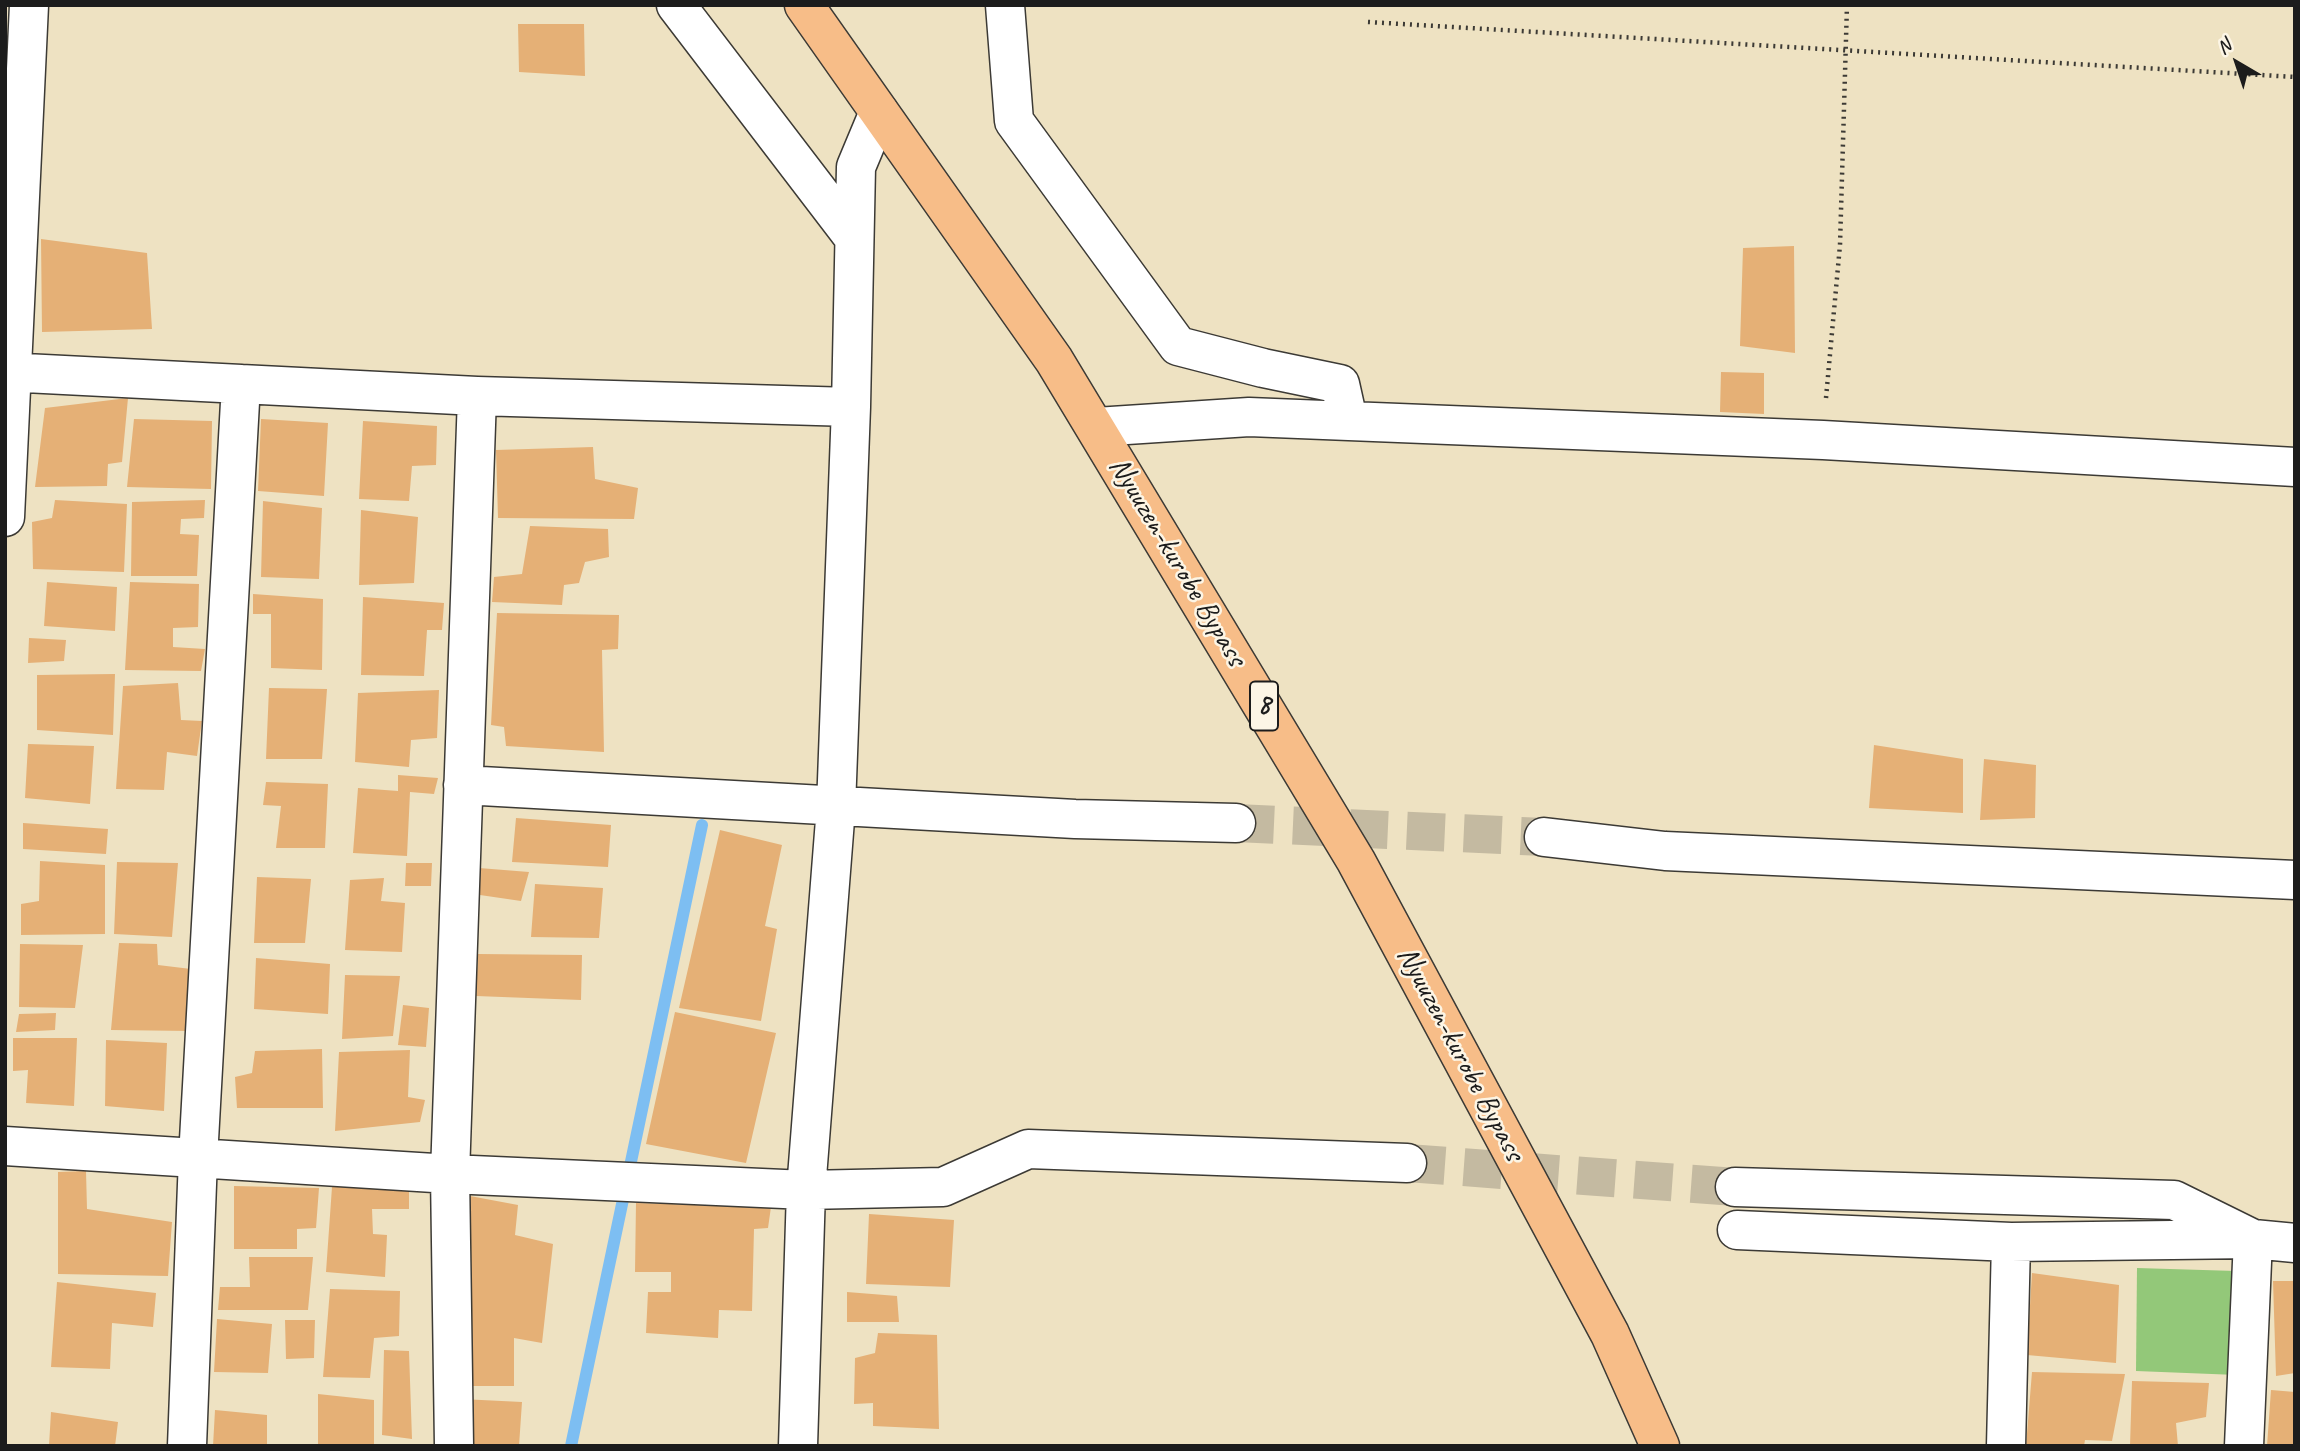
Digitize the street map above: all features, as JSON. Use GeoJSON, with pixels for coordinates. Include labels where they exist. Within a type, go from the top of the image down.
{"type":"FeatureCollection","features":[{"type":"Feature","properties":{"kind":"highway","name":"Nyuuzen-kurobe Bypass"},"geometry":{"type":"LineString","coordinates":[[804,5],[1054,360],[1356,861],[1610,1334],[1660,1446]]}},
{"type":"Feature","properties":{"kind":"street"},"geometry":{"type":"LineString","coordinates":[[5,517],[9,372],[29,5]]}},
{"type":"Feature","properties":{"kind":"street"},"geometry":{"type":"LineString","coordinates":[[676,5],[854,238]]}},
{"type":"Feature","properties":{"kind":"street"},"geometry":{"type":"LineString","coordinates":[[1004,5],[1014,121],[1178,346],[1340,384],[1348,420]]}},
{"type":"Feature","properties":{"kind":"street"},"geometry":{"type":"LineString","coordinates":[[798,1446],[806,1190],[836,807],[851,407],[856,167],[879,112]]}},
{"type":"Feature","properties":{"kind":"street"},"geometry":{"type":"LineString","coordinates":[[9,372],[477,396],[851,407]]}},
{"type":"Feature","properties":{"kind":"street"},"geometry":{"type":"LineString","coordinates":[[187,1446],[198,1158],[241,384]]}},
{"type":"Feature","properties":{"kind":"street"},"geometry":{"type":"LineString","coordinates":[[454,1446],[450,1174],[477,396]]}},
{"type":"Feature","properties":{"kind":"street"},"geometry":{"type":"LineString","coordinates":[[1096,427],[1250,416],[1823,440],[2295,467]]}},
{"type":"Feature","properties":{"kind":"street"},"geometry":{"type":"LineString","coordinates":[[463,785],[1075,820],[1236,823]]}},
{"type":"Feature","properties":{"kind":"street"},"geometry":{"type":"LineString","coordinates":[[1544,836],[1665,851],[2295,880]]}},
{"type":"Feature","properties":{"kind":"street"},"geometry":{"type":"LineString","coordinates":[[5,1146],[450,1174],[806,1190],[943,1187],[1028,1149],[1407,1163]]}},
{"type":"Feature","properties":{"kind":"street"},"geometry":{"type":"LineString","coordinates":[[1735,1187],[2174,1200],[2253,1239]]}},
{"type":"Feature","properties":{"kind":"street"},"geometry":{"type":"LineString","coordinates":[[1737,1230],[2011,1242],[2253,1239],[2295,1243]]}},
{"type":"Feature","properties":{"kind":"street"},"geometry":{"type":"LineString","coordinates":[[2244,1446],[2253,1239]]}},
{"type":"Feature","properties":{"kind":"street"},"geometry":{"type":"LineString","coordinates":[[2006,1446],[2011,1242]]}},
{"type":"Feature","properties":{"kind":"path"},"geometry":{"type":"LineString","coordinates":[[1823,440],[1840,245],[1847,5]]}},
{"type":"Feature","properties":{"kind":"path"},"geometry":{"type":"LineString","coordinates":[[1368,22],[2295,77]]}},
{"type":"Feature","properties":{"kind":"green space"},"geometry":{"type":"Polygon","coordinates":[[[2137,1268],[2236,1271],[2237,1375],[2136,1371],[2137,1268]]]}},
{"type":"Feature","properties":{"kind":"building"},"geometry":{"type":"Polygon","coordinates":[[[518,24],[584,24],[585,76],[519,72],[518,24]]]}},
{"type":"Feature","properties":{"kind":"building"},"geometry":{"type":"Polygon","coordinates":[[[41,239],[147,253],[152,329],[42,332],[41,239]]]}},
{"type":"Feature","properties":{"kind":"building"},"geometry":{"type":"Polygon","coordinates":[[[1794,246],[1795,353],[1740,346],[1743,248],[1794,246]]]}},
{"type":"Feature","properties":{"kind":"building"},"geometry":{"type":"Polygon","coordinates":[[[1721,372],[1764,373],[1764,414],[1720,412],[1721,372]]]}},
{"type":"Feature","properties":{"kind":"building"},"geometry":{"type":"Polygon","coordinates":[[[128,398],[122,462],[108,464],[107,486],[35,487],[45,408],[128,398]]]}},
{"type":"Feature","properties":{"kind":"building"},"geometry":{"type":"Polygon","coordinates":[[[134,419],[212,421],[211,489],[127,487],[134,419]]]}},
{"type":"Feature","properties":{"kind":"building"},"geometry":{"type":"Polygon","coordinates":[[[261,419],[328,423],[324,496],[258,491],[261,419]]]}},
{"type":"Feature","properties":{"kind":"building"},"geometry":{"type":"Polygon","coordinates":[[[363,421],[437,426],[436,465],[412,466],[409,501],[359,499],[363,421]]]}},
{"type":"Feature","properties":{"kind":"building"},"geometry":{"type":"Polygon","coordinates":[[[593,447],[595,479],[638,488],[634,519],[498,518],[496,450],[593,447]]]}},
{"type":"Feature","properties":{"kind":"building"},"geometry":{"type":"Polygon","coordinates":[[[55,500],[127,504],[124,572],[33,569],[32,522],[52,518],[55,500]]]}},
{"type":"Feature","properties":{"kind":"building"},"geometry":{"type":"Polygon","coordinates":[[[205,500],[204,518],[181,519],[180,534],[199,535],[197,576],[131,576],[132,502],[205,500]]]}},
{"type":"Feature","properties":{"kind":"building"},"geometry":{"type":"Polygon","coordinates":[[[263,501],[322,508],[319,579],[261,577],[263,501]]]}},
{"type":"Feature","properties":{"kind":"building"},"geometry":{"type":"Polygon","coordinates":[[[361,510],[418,517],[414,583],[359,585],[361,510]]]}},
{"type":"Feature","properties":{"kind":"building"},"geometry":{"type":"Polygon","coordinates":[[[530,526],[608,529],[609,557],[585,562],[579,583],[564,585],[562,605],[492,602],[494,577],[522,574],[530,526]]]}},
{"type":"Feature","properties":{"kind":"building"},"geometry":{"type":"Polygon","coordinates":[[[47,582],[117,587],[115,631],[44,626],[47,582]]]}},
{"type":"Feature","properties":{"kind":"building"},"geometry":{"type":"Polygon","coordinates":[[[130,582],[199,584],[198,627],[173,628],[173,647],[205,649],[201,671],[125,670],[130,582]]]}},
{"type":"Feature","properties":{"kind":"building"},"geometry":{"type":"Polygon","coordinates":[[[253,594],[323,599],[322,670],[271,668],[271,614],[253,614],[253,594]]]}},
{"type":"Feature","properties":{"kind":"building"},"geometry":{"type":"Polygon","coordinates":[[[363,597],[444,603],[442,630],[427,630],[424,676],[361,675],[363,597]]]}},
{"type":"Feature","properties":{"kind":"building"},"geometry":{"type":"Polygon","coordinates":[[[497,613],[619,615],[618,649],[602,650],[604,752],[506,746],[504,727],[491,725],[497,613]]]}},
{"type":"Feature","properties":{"kind":"building"},"geometry":{"type":"Polygon","coordinates":[[[29,638],[66,640],[64,661],[28,663],[29,638]]]}},
{"type":"Feature","properties":{"kind":"building"},"geometry":{"type":"Polygon","coordinates":[[[115,674],[113,735],[37,730],[37,675],[115,674]]]}},
{"type":"Feature","properties":{"kind":"building"},"geometry":{"type":"Polygon","coordinates":[[[178,683],[181,720],[202,721],[197,756],[167,752],[164,790],[116,789],[123,686],[178,683]]]}},
{"type":"Feature","properties":{"kind":"building"},"geometry":{"type":"Polygon","coordinates":[[[269,688],[327,689],[322,759],[266,759],[269,688]]]}},
{"type":"Feature","properties":{"kind":"building"},"geometry":{"type":"Polygon","coordinates":[[[439,690],[437,738],[411,740],[409,767],[355,762],[358,693],[439,690]]]}},
{"type":"Feature","properties":{"kind":"building"},"geometry":{"type":"Polygon","coordinates":[[[28,744],[94,746],[90,804],[25,798],[28,744]]]}},
{"type":"Feature","properties":{"kind":"building"},"geometry":{"type":"Polygon","coordinates":[[[1874,745],[1963,759],[1963,813],[1869,808],[1874,745]]]}},
{"type":"Feature","properties":{"kind":"building"},"geometry":{"type":"Polygon","coordinates":[[[1984,759],[2036,765],[2035,818],[1980,820],[1984,759]]]}},
{"type":"Feature","properties":{"kind":"building"},"geometry":{"type":"Polygon","coordinates":[[[398,775],[438,778],[434,794],[410,792],[407,856],[353,853],[358,788],[398,791],[398,775]]]}},
{"type":"Feature","properties":{"kind":"building"},"geometry":{"type":"Polygon","coordinates":[[[266,782],[328,784],[325,848],[276,848],[281,806],[263,805],[266,782]]]}},
{"type":"Feature","properties":{"kind":"building"},"geometry":{"type":"Polygon","coordinates":[[[516,818],[611,825],[608,867],[512,862],[516,818]]]}},
{"type":"Feature","properties":{"kind":"building"},"geometry":{"type":"Polygon","coordinates":[[[23,823],[108,829],[106,854],[23,849],[23,823]]]}},
{"type":"Feature","properties":{"kind":"building"},"geometry":{"type":"Polygon","coordinates":[[[720,830],[782,845],[765,926],[777,929],[761,1021],[679,1008],[720,830]]]}},
{"type":"Feature","properties":{"kind":"building"},"geometry":{"type":"Polygon","coordinates":[[[40,861],[105,865],[105,934],[21,935],[21,904],[39,901],[40,861]]]}},
{"type":"Feature","properties":{"kind":"building"},"geometry":{"type":"Polygon","coordinates":[[[117,862],[178,863],[172,937],[114,934],[117,862]]]}},
{"type":"Feature","properties":{"kind":"building"},"geometry":{"type":"Polygon","coordinates":[[[406,863],[432,863],[431,886],[405,886],[406,863]]]}},
{"type":"Feature","properties":{"kind":"building"},"geometry":{"type":"Polygon","coordinates":[[[479,868],[529,872],[521,901],[480,895],[479,868]]]}},
{"type":"Feature","properties":{"kind":"building"},"geometry":{"type":"Polygon","coordinates":[[[257,877],[311,879],[305,943],[254,943],[257,877]]]}},
{"type":"Feature","properties":{"kind":"building"},"geometry":{"type":"Polygon","coordinates":[[[384,878],[381,901],[405,903],[402,952],[345,950],[350,880],[384,878]]]}},
{"type":"Feature","properties":{"kind":"building"},"geometry":{"type":"Polygon","coordinates":[[[535,884],[603,888],[599,938],[531,937],[535,884]]]}},
{"type":"Feature","properties":{"kind":"building"},"geometry":{"type":"Polygon","coordinates":[[[119,943],[157,944],[158,965],[191,969],[191,1031],[111,1030],[119,943]]]}},
{"type":"Feature","properties":{"kind":"building"},"geometry":{"type":"Polygon","coordinates":[[[20,944],[83,945],[75,1008],[19,1007],[20,944]]]}},
{"type":"Feature","properties":{"kind":"building"},"geometry":{"type":"Polygon","coordinates":[[[478,954],[582,955],[581,1000],[476,996],[478,954]]]}},
{"type":"Feature","properties":{"kind":"building"},"geometry":{"type":"Polygon","coordinates":[[[256,958],[330,964],[328,1014],[254,1009],[256,958]]]}},
{"type":"Feature","properties":{"kind":"building"},"geometry":{"type":"Polygon","coordinates":[[[345,975],[400,976],[393,1036],[342,1039],[345,975]]]}},
{"type":"Feature","properties":{"kind":"building"},"geometry":{"type":"Polygon","coordinates":[[[403,1005],[429,1008],[426,1047],[398,1045],[403,1005]]]}},
{"type":"Feature","properties":{"kind":"building"},"geometry":{"type":"Polygon","coordinates":[[[675,1012],[776,1033],[746,1163],[646,1144],[675,1012]]]}},
{"type":"Feature","properties":{"kind":"building"},"geometry":{"type":"Polygon","coordinates":[[[56,1013],[55,1030],[16,1032],[19,1014],[56,1013]]]}},
{"type":"Feature","properties":{"kind":"building"},"geometry":{"type":"Polygon","coordinates":[[[13,1038],[77,1038],[74,1106],[26,1103],[28,1070],[13,1071],[13,1038]]]}},
{"type":"Feature","properties":{"kind":"building"},"geometry":{"type":"Polygon","coordinates":[[[106,1040],[167,1043],[164,1111],[105,1106],[106,1040]]]}},
{"type":"Feature","properties":{"kind":"building"},"geometry":{"type":"Polygon","coordinates":[[[322,1049],[323,1108],[237,1108],[235,1077],[252,1073],[255,1051],[322,1049]]]}},
{"type":"Feature","properties":{"kind":"building"},"geometry":{"type":"Polygon","coordinates":[[[410,1050],[408,1097],[425,1100],[420,1122],[335,1131],[339,1052],[410,1050]]]}},
{"type":"Feature","properties":{"kind":"building"},"geometry":{"type":"Polygon","coordinates":[[[86,1171],[87,1209],[172,1222],[168,1276],[58,1274],[58,1172],[86,1171]]]}},
{"type":"Feature","properties":{"kind":"building"},"geometry":{"type":"Polygon","coordinates":[[[234,1186],[319,1188],[316,1228],[297,1229],[297,1249],[234,1249],[234,1186]]]}},
{"type":"Feature","properties":{"kind":"building"},"geometry":{"type":"Polygon","coordinates":[[[332,1187],[409,1187],[409,1209],[372,1209],[373,1234],[387,1235],[385,1277],[326,1272],[332,1187]]]}},
{"type":"Feature","properties":{"kind":"building"},"geometry":{"type":"Polygon","coordinates":[[[470,1196],[518,1205],[515,1235],[553,1244],[542,1343],[514,1338],[514,1386],[463,1386],[470,1196]]]}},
{"type":"Feature","properties":{"kind":"building"},"geometry":{"type":"Polygon","coordinates":[[[636,1203],[771,1207],[768,1228],[754,1229],[752,1311],[719,1310],[718,1338],[646,1333],[648,1292],[671,1292],[671,1272],[635,1272],[636,1203]]]}},
{"type":"Feature","properties":{"kind":"building"},"geometry":{"type":"Polygon","coordinates":[[[869,1214],[954,1220],[950,1287],[866,1284],[869,1214]]]}},
{"type":"Feature","properties":{"kind":"building"},"geometry":{"type":"Polygon","coordinates":[[[249,1257],[313,1257],[308,1310],[218,1310],[220,1287],[250,1287],[249,1257]]]}},
{"type":"Feature","properties":{"kind":"building"},"geometry":{"type":"Polygon","coordinates":[[[2032,1273],[2119,1285],[2116,1363],[2027,1355],[2032,1273]]]}},
{"type":"Feature","properties":{"kind":"building"},"geometry":{"type":"Polygon","coordinates":[[[2273,1281],[2295,1281],[2295,1373],[2276,1376],[2273,1281]]]}},
{"type":"Feature","properties":{"kind":"building"},"geometry":{"type":"Polygon","coordinates":[[[57,1282],[156,1293],[153,1327],[112,1323],[110,1369],[51,1367],[57,1282]]]}},
{"type":"Feature","properties":{"kind":"building"},"geometry":{"type":"Polygon","coordinates":[[[330,1289],[400,1291],[399,1336],[374,1338],[370,1378],[323,1377],[330,1289]]]}},
{"type":"Feature","properties":{"kind":"building"},"geometry":{"type":"Polygon","coordinates":[[[847,1292],[897,1296],[899,1322],[847,1322],[847,1292]]]}},
{"type":"Feature","properties":{"kind":"building"},"geometry":{"type":"Polygon","coordinates":[[[217,1319],[272,1324],[268,1373],[214,1372],[217,1319]]]}},
{"type":"Feature","properties":{"kind":"building"},"geometry":{"type":"Polygon","coordinates":[[[285,1320],[315,1320],[314,1358],[286,1359],[285,1320]]]}},
{"type":"Feature","properties":{"kind":"building"},"geometry":{"type":"Polygon","coordinates":[[[878,1333],[937,1335],[939,1429],[873,1426],[873,1403],[854,1404],[855,1358],[875,1353],[878,1333]]]}},
{"type":"Feature","properties":{"kind":"building"},"geometry":{"type":"Polygon","coordinates":[[[384,1350],[409,1351],[412,1439],[382,1435],[384,1350]]]}},
{"type":"Feature","properties":{"kind":"building"},"geometry":{"type":"Polygon","coordinates":[[[2032,1372],[2125,1374],[2112,1441],[2085,1440],[2084,1446],[2026,1446],[2032,1372]]]}},
{"type":"Feature","properties":{"kind":"building"},"geometry":{"type":"Polygon","coordinates":[[[2132,1381],[2209,1383],[2206,1417],[2176,1423],[2178,1446],[2130,1446],[2132,1381]]]}},
{"type":"Feature","properties":{"kind":"building"},"geometry":{"type":"Polygon","coordinates":[[[2271,1390],[2295,1392],[2295,1446],[2267,1446],[2271,1390]]]}},
{"type":"Feature","properties":{"kind":"building"},"geometry":{"type":"Polygon","coordinates":[[[318,1394],[374,1400],[374,1446],[318,1446],[318,1394]]]}},
{"type":"Feature","properties":{"kind":"building"},"geometry":{"type":"Polygon","coordinates":[[[461,1399],[522,1402],[519,1446],[462,1446],[461,1399]]]}},
{"type":"Feature","properties":{"kind":"building"},"geometry":{"type":"Polygon","coordinates":[[[215,1410],[267,1415],[267,1446],[213,1446],[215,1410]]]}},
{"type":"Feature","properties":{"kind":"building"},"geometry":{"type":"Polygon","coordinates":[[[51,1412],[118,1422],[115,1446],[49,1446],[51,1412]]]}},
{"type":"Feature","properties":{"kind":"waterway"},"geometry":{"type":"LineString","coordinates":[[571,1446],[702,825]]}},
{"type":"Feature","properties":{"kind":"tunnel"},"geometry":{"type":"LineString","coordinates":[[1236,823],[1544,837]]}},
{"type":"Feature","properties":{"kind":"tunnel"},"geometry":{"type":"LineString","coordinates":[[1407,1163],[1735,1187]]}}]}
